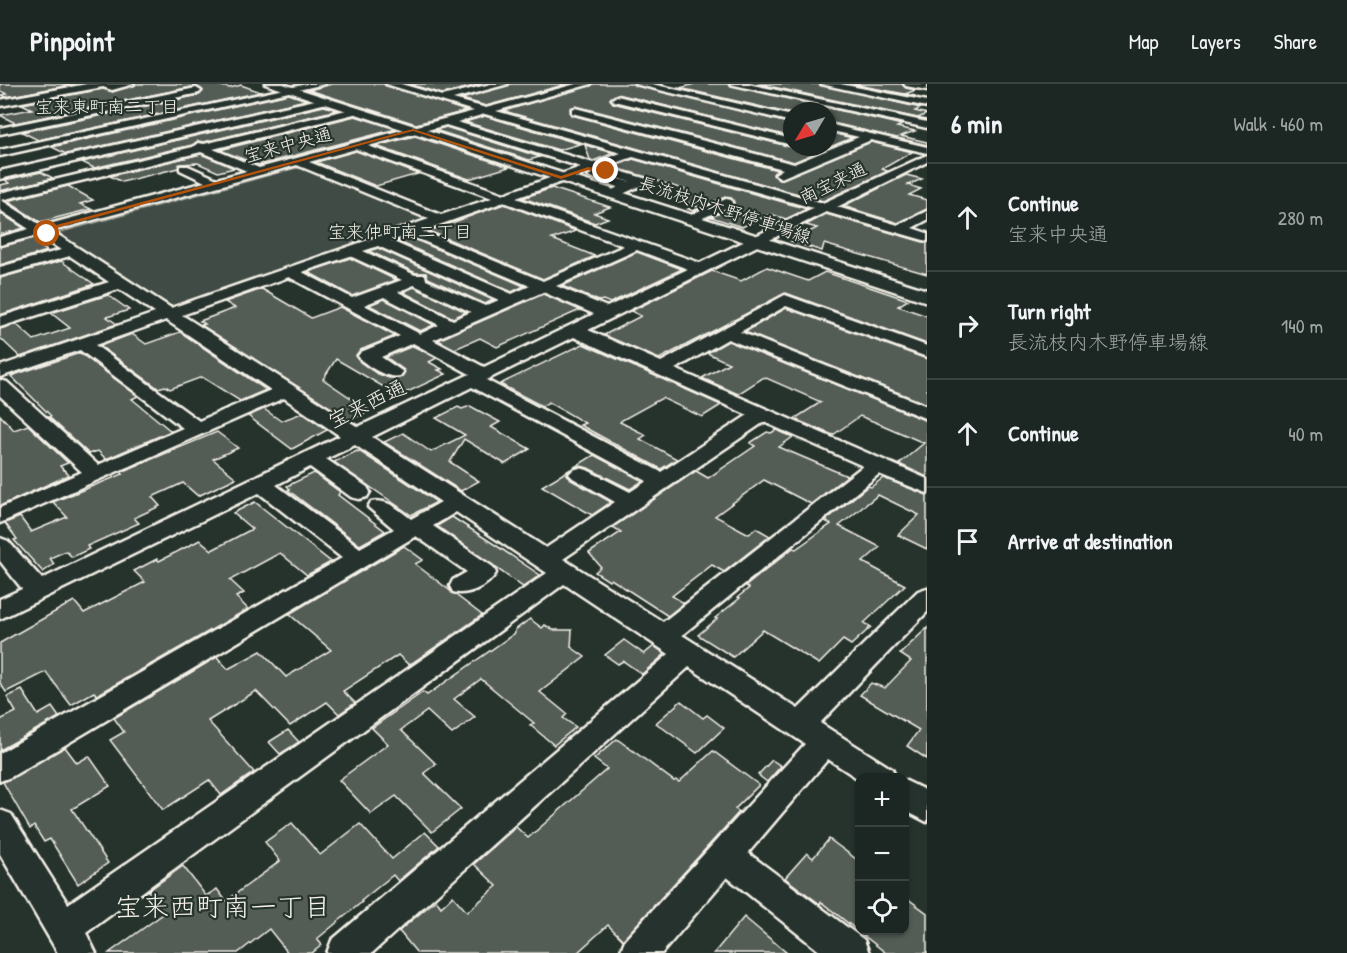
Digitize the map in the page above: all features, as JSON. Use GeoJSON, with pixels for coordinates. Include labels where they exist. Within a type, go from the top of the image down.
{"type":"FeatureCollection","features":[{"type":"Feature","properties":{"kind":"main road","name":"長流枝内木野停車場線"},"geometry":{"type":"LineString","coordinates":[[271,84],[927,296]]}},
{"type":"Feature","properties":{"kind":"street"},"geometry":{"type":"LineString","coordinates":[[0,103],[60,94],[103,84],[112,87],[129,84]]}},
{"type":"Feature","properties":{"kind":"street"},"geometry":{"type":"LineString","coordinates":[[176,84],[230,103]]}},
{"type":"Feature","properties":{"kind":"street"},"geometry":{"type":"LineString","coordinates":[[0,153],[320,84]]}},
{"type":"Feature","properties":{"kind":"street"},"geometry":{"type":"LineString","coordinates":[[391,84],[927,237]]}},
{"type":"Feature","properties":{"kind":"street"},"geometry":{"type":"LineString","coordinates":[[470,84],[486,88]]}},
{"type":"Feature","properties":{"kind":"street"},"geometry":{"type":"LineString","coordinates":[[443,99],[503,84]]}},
{"type":"Feature","properties":{"kind":"street","name":"宝来中央通"},"geometry":{"type":"LineString","coordinates":[[0,241],[586,84]]}},
{"type":"Feature","properties":{"kind":"street"},"geometry":{"type":"LineString","coordinates":[[640,84],[783,117]]}},
{"type":"Feature","properties":{"kind":"street"},"geometry":{"type":"LineString","coordinates":[[677,84],[570,112],[794,168]]}},
{"type":"Feature","properties":{"kind":"street"},"geometry":{"type":"LineString","coordinates":[[717,102],[773,84]]}},
{"type":"Feature","properties":{"kind":"street"},"geometry":{"type":"LineString","coordinates":[[826,84],[927,104]]}},
{"type":"Feature","properties":{"kind":"street"},"geometry":{"type":"LineString","coordinates":[[909,84],[927,87]]}},
{"type":"Feature","properties":{"kind":"street"},"geometry":{"type":"LineString","coordinates":[[732,88],[758,89],[819,102]]}},
{"type":"Feature","properties":{"kind":"street"},"geometry":{"type":"LineString","coordinates":[[732,88],[740,94]]}},
{"type":"Feature","properties":{"kind":"street"},"geometry":{"type":"LineString","coordinates":[[827,102],[857,90]]}},
{"type":"Feature","properties":{"kind":"street"},"geometry":{"type":"LineString","coordinates":[[0,131],[205,94]]}},
{"type":"Feature","properties":{"kind":"street"},"geometry":{"type":"LineString","coordinates":[[33,97],[105,130]]}},
{"type":"Feature","properties":{"kind":"street"},"geometry":{"type":"LineString","coordinates":[[0,175],[324,101]]}},
{"type":"Feature","properties":{"kind":"street"},"geometry":{"type":"LineString","coordinates":[[607,102],[783,140]]}},
{"type":"Feature","properties":{"kind":"street"},"geometry":{"type":"LineString","coordinates":[[837,106],[927,125]]}},
{"type":"Feature","properties":{"kind":"street"},"geometry":{"type":"LineString","coordinates":[[0,197],[356,111]]}},
{"type":"Feature","properties":{"kind":"street"},"geometry":{"type":"LineString","coordinates":[[531,124],[553,117]]}},
{"type":"Feature","properties":{"kind":"street"},"geometry":{"type":"LineString","coordinates":[[0,122],[13,128]]}},
{"type":"Feature","properties":{"kind":"street"},"geometry":{"type":"LineString","coordinates":[[141,122],[258,172]]}},
{"type":"Feature","properties":{"kind":"street"},"geometry":{"type":"LineString","coordinates":[[445,122],[643,182],[612,194]]}},
{"type":"Feature","properties":{"kind":"street"},"geometry":{"type":"LineString","coordinates":[[837,129],[870,137],[925,156]]}},
{"type":"Feature","properties":{"kind":"street"},"geometry":{"type":"LineString","coordinates":[[837,151],[870,137]]}},
{"type":"Feature","properties":{"kind":"street"},"geometry":{"type":"LineString","coordinates":[[852,144],[925,156]]}},
{"type":"Feature","properties":{"kind":"street"},"geometry":{"type":"LineString","coordinates":[[356,145],[700,268]]}},
{"type":"Feature","properties":{"kind":"street"},"geometry":{"type":"LineString","coordinates":[[0,372],[561,177],[594,169],[633,153]]}},
{"type":"Feature","properties":{"kind":"street"},"geometry":{"type":"LineString","coordinates":[[753,187],[824,156]]}},
{"type":"Feature","properties":{"kind":"street","name":"南宝来通"},"geometry":{"type":"LineString","coordinates":[[755,240],[906,168],[925,156]]}},
{"type":"Feature","properties":{"kind":"street"},"geometry":{"type":"LineString","coordinates":[[297,161],[440,219]]}},
{"type":"Feature","properties":{"kind":"street"},"geometry":{"type":"LineString","coordinates":[[184,168],[216,183]]}},
{"type":"Feature","properties":{"kind":"street"},"geometry":{"type":"LineString","coordinates":[[906,168],[927,173]]}},
{"type":"Feature","properties":{"kind":"street"},"geometry":{"type":"LineString","coordinates":[[688,219],[726,203]]}},
{"type":"Feature","properties":{"kind":"street"},"geometry":{"type":"LineString","coordinates":[[0,204],[874,773]]}},
{"type":"Feature","properties":{"kind":"street"},"geometry":{"type":"LineString","coordinates":[[900,229],[927,215]]}},
{"type":"Feature","properties":{"kind":"street"},"geometry":{"type":"LineString","coordinates":[[409,230],[607,313]]}},
{"type":"Feature","properties":{"kind":"street","name":"宝来西通"},"geometry":{"type":"LineString","coordinates":[[0,610],[755,240]]}},
{"type":"Feature","properties":{"kind":"street"},"geometry":{"type":"LineString","coordinates":[[378,241],[512,300]]}},
{"type":"Feature","properties":{"kind":"street"},"geometry":{"type":"LineString","coordinates":[[394,372],[367,356],[453,326],[637,245]]}},
{"type":"Feature","properties":{"kind":"street"},"geometry":{"type":"LineString","coordinates":[[351,250],[484,312]]}},
{"type":"Feature","properties":{"kind":"street"},"geometry":{"type":"LineString","coordinates":[[0,272],[72,251]]}},
{"type":"Feature","properties":{"kind":"street"},"geometry":{"type":"LineString","coordinates":[[351,304],[473,257]]}},
{"type":"Feature","properties":{"kind":"street"},"geometry":{"type":"LineString","coordinates":[[290,272],[416,338],[478,377],[662,481]]}},
{"type":"Feature","properties":{"kind":"street"},"geometry":{"type":"LineString","coordinates":[[0,322],[122,283]]}},
{"type":"Feature","properties":{"kind":"street"},"geometry":{"type":"LineString","coordinates":[[385,291],[453,326]]}},
{"type":"Feature","properties":{"kind":"street"},"geometry":{"type":"LineString","coordinates":[[662,369],[785,300],[927,352]]}},
{"type":"Feature","properties":{"kind":"street"},"geometry":{"type":"LineString","coordinates":[[573,330],[927,487]]}},
{"type":"Feature","properties":{"kind":"street"},"geometry":{"type":"LineString","coordinates":[[727,333],[927,413]]}},
{"type":"Feature","properties":{"kind":"street"},"geometry":{"type":"LineString","coordinates":[[82,343],[197,429]]}},
{"type":"Feature","properties":{"kind":"street"},"geometry":{"type":"LineString","coordinates":[[0,386],[96,474]]}},
{"type":"Feature","properties":{"kind":"street"},"geometry":{"type":"LineString","coordinates":[[0,516],[286,390]]}},
{"type":"Feature","properties":{"kind":"street"},"geometry":{"type":"LineString","coordinates":[[5,842],[70,940],[556,565],[631,502],[762,414]]}},
{"type":"Feature","properties":{"kind":"street"},"geometry":{"type":"LineString","coordinates":[[311,458],[359,492]]}},
{"type":"Feature","properties":{"kind":"street"},"geometry":{"type":"LineString","coordinates":[[345,953],[676,644],[877,465]]}},
{"type":"Feature","properties":{"kind":"street"},"geometry":{"type":"LineString","coordinates":[[580,474],[631,502]]}},
{"type":"Feature","properties":{"kind":"street"},"geometry":{"type":"LineString","coordinates":[[260,483],[358,559]]}},
{"type":"Feature","properties":{"kind":"street"},"geometry":{"type":"LineString","coordinates":[[0,768],[459,501]]}},
{"type":"Feature","properties":{"kind":"street"},"geometry":{"type":"LineString","coordinates":[[379,507],[484,573],[462,586]]}},
{"type":"Feature","properties":{"kind":"street"},"geometry":{"type":"LineString","coordinates":[[0,546],[38,591]]}},
{"type":"Feature","properties":{"kind":"street"},"geometry":{"type":"LineString","coordinates":[[648,949],[725,855],[813,733],[927,597]]}},
{"type":"Feature","properties":{"kind":"street"},"geometry":{"type":"LineString","coordinates":[[909,796],[927,808]]}},
{"type":"Feature","properties":{"kind":"street"},"geometry":{"type":"LineString","coordinates":[[725,855],[851,953]]}},
{"type":"Feature","properties":{"kind":"shaded area"},"geometry":{"type":"Polygon","coordinates":[[[296,168],[306,169],[426,217],[425,220],[179,305],[170,306],[58,236],[61,232],[296,168]]]}},
{"type":"Feature","properties":{"kind":"building"},"geometry":{"type":"Polygon","coordinates":[[[0,84],[75,84],[6,97],[2,95],[7,94],[0,91],[0,84]]]}},
{"type":"Feature","properties":{"kind":"building"},"geometry":{"type":"Polygon","coordinates":[[[136,84],[212,84],[230,88],[241,85],[261,92],[38,140],[22,132],[199,95],[203,91],[196,86],[15,123],[0,115],[32,109],[22,104],[103,89],[113,92],[136,84]]]}},
{"type":"Feature","properties":{"kind":"building"},"geometry":{"type":"Polygon","coordinates":[[[332,84],[384,84],[466,111],[416,124],[309,90],[332,84]]]}},
{"type":"Feature","properties":{"kind":"building"},"geometry":{"type":"Polygon","coordinates":[[[409,84],[482,84],[442,94],[409,84]]]}},
{"type":"Feature","properties":{"kind":"building"},"geometry":{"type":"Polygon","coordinates":[[[510,84],[567,84],[486,106],[462,99],[510,84]]]}},
{"type":"Feature","properties":{"kind":"building"},"geometry":{"type":"Polygon","coordinates":[[[593,84],[633,84],[783,122],[783,135],[618,94],[610,99],[613,103],[783,145],[783,156],[808,156],[794,162],[576,106],[570,108],[571,115],[777,170],[773,175],[780,180],[871,142],[912,152],[882,169],[888,171],[823,201],[504,111],[593,84]]]}},
{"type":"Feature","properties":{"kind":"building"},"geometry":{"type":"Polygon","coordinates":[[[695,84],[728,84],[804,102],[783,102],[783,112],[680,88],[695,84]]]}},
{"type":"Feature","properties":{"kind":"building"},"geometry":{"type":"Polygon","coordinates":[[[759,84],[819,84],[921,108],[915,111],[927,114],[918,118],[759,84]]]}},
{"type":"Feature","properties":{"kind":"building"},"geometry":{"type":"Polygon","coordinates":[[[852,84],[902,84],[906,88],[916,90],[905,94],[852,84]]]}},
{"type":"Feature","properties":{"kind":"building"},"geometry":{"type":"Polygon","coordinates":[[[289,94],[306,100],[66,154],[52,147],[289,94]]]}},
{"type":"Feature","properties":{"kind":"building"},"geometry":{"type":"Polygon","coordinates":[[[324,106],[337,110],[204,142],[198,141],[192,145],[94,168],[82,162],[324,106]]]}},
{"type":"Feature","properties":{"kind":"building"},"geometry":{"type":"Polygon","coordinates":[[[837,110],[902,125],[897,127],[915,131],[901,136],[927,142],[927,145],[837,124],[837,110]]]}},
{"type":"Feature","properties":{"kind":"building"},"geometry":{"type":"Polygon","coordinates":[[[355,116],[396,129],[258,165],[220,150],[355,116]]]}},
{"type":"Feature","properties":{"kind":"building"},"geometry":{"type":"Polygon","coordinates":[[[485,116],[580,144],[559,150],[465,122],[485,116]]]}},
{"type":"Feature","properties":{"kind":"building"},"geometry":{"type":"Polygon","coordinates":[[[446,127],[540,157],[529,160],[435,130],[446,127]]]}},
{"type":"Feature","properties":{"kind":"building"},"geometry":{"type":"Polygon","coordinates":[[[837,134],[852,138],[837,144],[837,134]]]}},
{"type":"Feature","properties":{"kind":"building"},"geometry":{"type":"Polygon","coordinates":[[[415,136],[509,167],[469,179],[376,146],[415,136]]]}},
{"type":"Feature","properties":{"kind":"building"},"geometry":{"type":"Polygon","coordinates":[[[585,145],[614,153],[593,161],[590,160],[585,145]]]}},
{"type":"Feature","properties":{"kind":"building"},"geometry":{"type":"Polygon","coordinates":[[[356,151],[418,174],[376,186],[316,162],[356,151]]]}},
{"type":"Feature","properties":{"kind":"building"},"geometry":{"type":"Polygon","coordinates":[[[201,154],[234,168],[218,172],[198,163],[180,164],[178,168],[122,182],[110,176],[201,154]]]}},
{"type":"Feature","properties":{"kind":"building"},"geometry":{"type":"Polygon","coordinates":[[[633,159],[807,209],[786,219],[771,214],[742,227],[711,217],[732,208],[734,202],[731,198],[725,197],[693,211],[688,209],[697,206],[671,198],[689,191],[613,167],[633,159]]]}},
{"type":"Feature","properties":{"kind":"building"},"geometry":{"type":"Polygon","coordinates":[[[41,172],[53,178],[0,191],[0,185],[9,183],[5,180],[41,172]]]}},
{"type":"Feature","properties":{"kind":"building"},"geometry":{"type":"Polygon","coordinates":[[[906,175],[922,179],[908,185],[921,189],[909,195],[927,200],[927,209],[898,223],[843,206],[906,175]]]}},
{"type":"Feature","properties":{"kind":"building"},"geometry":{"type":"Polygon","coordinates":[[[68,186],[93,200],[80,204],[91,209],[40,222],[7,201],[68,186]]]}},
{"type":"Feature","properties":{"kind":"building"},"geometry":{"type":"Polygon","coordinates":[[[552,188],[610,207],[594,213],[608,218],[595,223],[523,198],[552,188]]]}},
{"type":"Feature","properties":{"kind":"building"},"geometry":{"type":"Polygon","coordinates":[[[504,204],[576,231],[552,239],[595,256],[543,279],[429,231],[504,204]]]}},
{"type":"Feature","properties":{"kind":"building"},"geometry":{"type":"Polygon","coordinates":[[[0,213],[24,228],[0,235],[0,213]]]}},
{"type":"Feature","properties":{"kind":"building"},"geometry":{"type":"Polygon","coordinates":[[[826,214],[927,243],[927,274],[824,244],[822,251],[791,241],[817,228],[806,225],[826,214]]]}},
{"type":"Feature","properties":{"kind":"building"},"geometry":{"type":"Polygon","coordinates":[[[38,237],[49,245],[37,244],[47,251],[0,265],[0,247],[38,237]]]}},
{"type":"Feature","properties":{"kind":"building"},"geometry":{"type":"Polygon","coordinates":[[[409,237],[524,286],[512,292],[397,241],[409,237]]]}},
{"type":"Feature","properties":{"kind":"building"},"geometry":{"type":"Polygon","coordinates":[[[378,248],[493,300],[485,304],[428,278],[426,273],[416,273],[369,251],[378,248]]]}},
{"type":"Feature","properties":{"kind":"building"},"geometry":{"type":"Polygon","coordinates":[[[637,252],[682,269],[610,303],[562,286],[637,252]]]}},
{"type":"Feature","properties":{"kind":"building"},"geometry":{"type":"Polygon","coordinates":[[[350,258],[396,280],[352,296],[308,272],[350,258]]]}},
{"type":"Feature","properties":{"kind":"building"},"geometry":{"type":"Polygon","coordinates":[[[61,261],[94,284],[0,315],[0,278],[61,261]]]}},
{"type":"Feature","properties":{"kind":"building"},"geometry":{"type":"Polygon","coordinates":[[[767,267],[808,281],[825,272],[908,300],[898,306],[927,316],[927,344],[786,293],[659,359],[604,335],[641,316],[631,311],[712,271],[741,281],[767,267]]]}},
{"type":"Feature","properties":{"kind":"building"},"geometry":{"type":"Polygon","coordinates":[[[414,287],[466,312],[453,318],[403,292],[414,287]]]}},
{"type":"Feature","properties":{"kind":"building"},"geometry":{"type":"Polygon","coordinates":[[[262,289],[311,318],[340,307],[395,336],[360,350],[356,355],[360,362],[376,373],[389,378],[402,377],[404,370],[386,357],[413,346],[437,358],[429,362],[446,374],[399,396],[336,359],[323,379],[370,411],[350,420],[201,325],[205,324],[200,321],[235,308],[225,302],[262,289]]]}},
{"type":"Feature","properties":{"kind":"building"},"geometry":{"type":"Polygon","coordinates":[[[543,294],[580,310],[497,347],[480,338],[455,349],[438,340],[543,294]]]}},
{"type":"Feature","properties":{"kind":"building"},"geometry":{"type":"Polygon","coordinates":[[[108,295],[129,310],[107,317],[117,324],[20,357],[0,338],[0,329],[16,324],[34,340],[70,328],[51,313],[108,295]]]}},
{"type":"Feature","properties":{"kind":"building"},"geometry":{"type":"Polygon","coordinates":[[[384,299],[434,325],[420,331],[369,305],[384,299]]]}},
{"type":"Feature","properties":{"kind":"building"},"geometry":{"type":"Polygon","coordinates":[[[786,308],[927,359],[927,404],[745,332],[786,308]]]}},
{"type":"Feature","properties":{"kind":"building"},"geometry":{"type":"Polygon","coordinates":[[[180,332],[266,390],[240,401],[202,377],[170,389],[165,386],[158,388],[100,346],[132,334],[146,344],[180,332]]]}},
{"type":"Feature","properties":{"kind":"building"},"geometry":{"type":"Polygon","coordinates":[[[728,341],[927,421],[927,477],[899,464],[924,443],[860,416],[833,435],[794,419],[821,402],[764,377],[738,394],[702,378],[729,363],[707,353],[728,341]]]}},
{"type":"Feature","properties":{"kind":"building"},"geometry":{"type":"Polygon","coordinates":[[[583,344],[721,405],[702,417],[662,398],[620,422],[646,435],[640,439],[677,459],[661,469],[580,425],[585,423],[549,402],[542,406],[500,384],[583,344]]]}},
{"type":"Feature","properties":{"kind":"building"},"geometry":{"type":"Polygon","coordinates":[[[80,353],[138,396],[132,399],[171,431],[106,459],[98,451],[89,454],[49,417],[51,416],[11,376],[80,353]]]}},
{"type":"Feature","properties":{"kind":"building"},"geometry":{"type":"Polygon","coordinates":[[[470,406],[500,422],[491,427],[530,449],[505,464],[464,439],[450,462],[479,481],[461,491],[384,442],[403,433],[431,452],[465,435],[436,418],[458,407],[462,409],[470,406]]]}},
{"type":"Feature","properties":{"kind":"building"},"geometry":{"type":"Polygon","coordinates":[[[264,409],[281,421],[302,413],[327,430],[292,449],[248,416],[264,409]]]}},
{"type":"Feature","properties":{"kind":"building"},"geometry":{"type":"Polygon","coordinates":[[[0,415],[14,430],[28,425],[68,463],[60,466],[69,475],[0,506],[0,415]]]}},
{"type":"Feature","properties":{"kind":"building"},"geometry":{"type":"Polygon","coordinates":[[[776,430],[793,437],[779,447],[847,476],[811,504],[764,480],[715,516],[749,534],[756,528],[770,536],[724,572],[712,565],[672,596],[684,603],[668,616],[611,579],[609,581],[595,572],[601,567],[589,553],[621,532],[613,527],[696,471],[708,478],[755,446],[750,443],[767,432],[771,433],[776,430]]]}},
{"type":"Feature","properties":{"kind":"building"},"geometry":{"type":"Polygon","coordinates":[[[217,432],[238,448],[213,459],[236,478],[198,496],[183,483],[152,497],[160,506],[134,518],[139,523],[87,546],[89,549],[72,557],[66,551],[50,558],[54,564],[43,572],[14,540],[17,539],[5,523],[20,517],[31,532],[67,517],[53,502],[217,432]]]}},
{"type":"Feature","properties":{"kind":"building"},"geometry":{"type":"Polygon","coordinates":[[[357,451],[437,502],[411,515],[334,462],[357,451]]]}},
{"type":"Feature","properties":{"kind":"building"},"geometry":{"type":"Polygon","coordinates":[[[594,455],[643,481],[630,489],[588,468],[581,466],[573,468],[594,455]]]}},
{"type":"Feature","properties":{"kind":"building"},"geometry":{"type":"Polygon","coordinates":[[[571,469],[567,474],[571,480],[611,502],[592,515],[542,486],[571,469]]]}},
{"type":"Feature","properties":{"kind":"building"},"geometry":{"type":"Polygon","coordinates":[[[314,473],[340,492],[338,495],[385,531],[360,545],[288,490],[290,489],[287,486],[314,473]]]}},
{"type":"Feature","properties":{"kind":"building"},"geometry":{"type":"Polygon","coordinates":[[[883,478],[927,495],[927,549],[898,535],[919,515],[878,495],[839,526],[880,547],[863,562],[905,585],[864,623],[871,627],[851,645],[843,640],[819,664],[763,630],[733,657],[698,635],[740,598],[738,597],[749,588],[746,586],[793,548],[796,549],[831,524],[825,521],[868,486],[871,487],[883,478]]]}},
{"type":"Feature","properties":{"kind":"building"},"geometry":{"type":"Polygon","coordinates":[[[255,502],[331,562],[307,575],[280,553],[230,580],[244,593],[236,597],[248,609],[97,695],[94,692],[71,705],[46,672],[6,692],[0,683],[0,643],[74,601],[84,613],[145,582],[134,571],[157,559],[159,561],[200,540],[212,550],[252,529],[233,513],[255,502]]]}},
{"type":"Feature","properties":{"kind":"building"},"geometry":{"type":"Polygon","coordinates":[[[452,517],[540,575],[523,587],[437,526],[452,517]]]}},
{"type":"Feature","properties":{"kind":"building"},"geometry":{"type":"Polygon","coordinates":[[[404,546],[423,560],[415,564],[482,615],[409,665],[398,655],[343,691],[355,703],[339,714],[327,702],[290,726],[256,691],[208,721],[254,772],[221,795],[209,780],[163,810],[110,740],[124,732],[114,718],[217,657],[228,669],[261,651],[286,677],[331,650],[289,614],[404,546]]]}},
{"type":"Feature","properties":{"kind":"building"},"geometry":{"type":"Polygon","coordinates":[[[530,619],[542,628],[545,625],[553,630],[572,630],[571,647],[585,657],[540,692],[567,714],[563,718],[576,727],[554,745],[530,725],[534,723],[481,679],[454,699],[475,717],[452,734],[427,711],[401,730],[436,764],[424,773],[461,809],[432,832],[396,796],[371,814],[339,780],[388,744],[372,728],[423,692],[427,695],[515,633],[515,630],[530,619]]]}},
{"type":"Feature","properties":{"kind":"building"},"geometry":{"type":"Polygon","coordinates":[[[927,628],[927,759],[907,746],[919,730],[860,695],[871,683],[885,688],[911,661],[900,654],[927,628]]]}},
{"type":"Feature","properties":{"kind":"building"},"geometry":{"type":"Polygon","coordinates":[[[624,640],[644,654],[654,646],[665,654],[642,674],[623,661],[618,664],[605,655],[624,640]]]}},
{"type":"Feature","properties":{"kind":"building"},"geometry":{"type":"Polygon","coordinates":[[[22,690],[38,715],[52,707],[59,717],[0,750],[0,720],[16,712],[7,697],[22,690]]]}},
{"type":"Feature","properties":{"kind":"building"},"geometry":{"type":"Polygon","coordinates":[[[681,701],[703,718],[707,715],[724,728],[697,753],[656,723],[681,701]]]}},
{"type":"Feature","properties":{"kind":"building"},"geometry":{"type":"Polygon","coordinates":[[[288,730],[299,742],[280,754],[269,742],[288,730]]]}},
{"type":"Feature","properties":{"kind":"building"},"geometry":{"type":"Polygon","coordinates":[[[617,739],[674,781],[679,782],[713,751],[759,785],[735,809],[739,812],[623,940],[608,925],[577,953],[417,953],[399,931],[436,900],[441,907],[453,896],[467,912],[497,886],[474,864],[516,827],[528,838],[607,769],[594,759],[617,739]]]}},
{"type":"Feature","properties":{"kind":"building"},"geometry":{"type":"Polygon","coordinates":[[[65,747],[77,763],[89,756],[110,786],[72,809],[108,863],[78,884],[50,839],[44,842],[34,826],[30,829],[3,782],[65,747]]]}},
{"type":"Feature","properties":{"kind":"building"},"geometry":{"type":"Polygon","coordinates":[[[772,760],[781,766],[767,782],[758,775],[772,760]]]}},
{"type":"Feature","properties":{"kind":"building"},"geometry":{"type":"Polygon","coordinates":[[[292,823],[320,855],[360,824],[392,859],[425,832],[439,846],[398,881],[393,875],[361,901],[317,939],[322,945],[312,953],[288,953],[269,929],[238,953],[109,953],[163,914],[148,891],[183,866],[206,896],[217,889],[226,901],[280,861],[265,842],[292,823]]]}},
{"type":"Feature","properties":{"kind":"building"},"geometry":{"type":"Polygon","coordinates":[[[829,839],[855,858],[855,929],[785,878],[807,853],[813,858],[829,839]]]}},
{"type":"Feature","properties":{"kind":"building"},"geometry":{"type":"Polygon","coordinates":[[[909,900],[927,913],[927,953],[886,953],[863,935],[909,935],[909,900]]]}},
{"type":"Feature","properties":{"kind":"building"},"geometry":{"type":"Polygon","coordinates":[[[744,917],[787,953],[714,953],[744,917]]]}},
{"type":"Feature","properties":{"kind":"district","name":"宝来東町南二丁目"},"geometry":{"type":"Point","coordinates":[107,107]}},
{"type":"Feature","properties":{"kind":"district","name":"宝来仲町南二丁目"},"geometry":{"type":"Point","coordinates":[400,232]}},
{"type":"Feature","properties":{"kind":"district","name":"宝来西町南一丁目"},"geometry":{"type":"Point","coordinates":[223,907]}},
{"type":"Feature","properties":{"kind":"route"},"geometry":{"type":"LineString","coordinates":[[47,234],[40,230],[413,130],[561,177],[588,168],[602,173],[606,171]]}}]}
